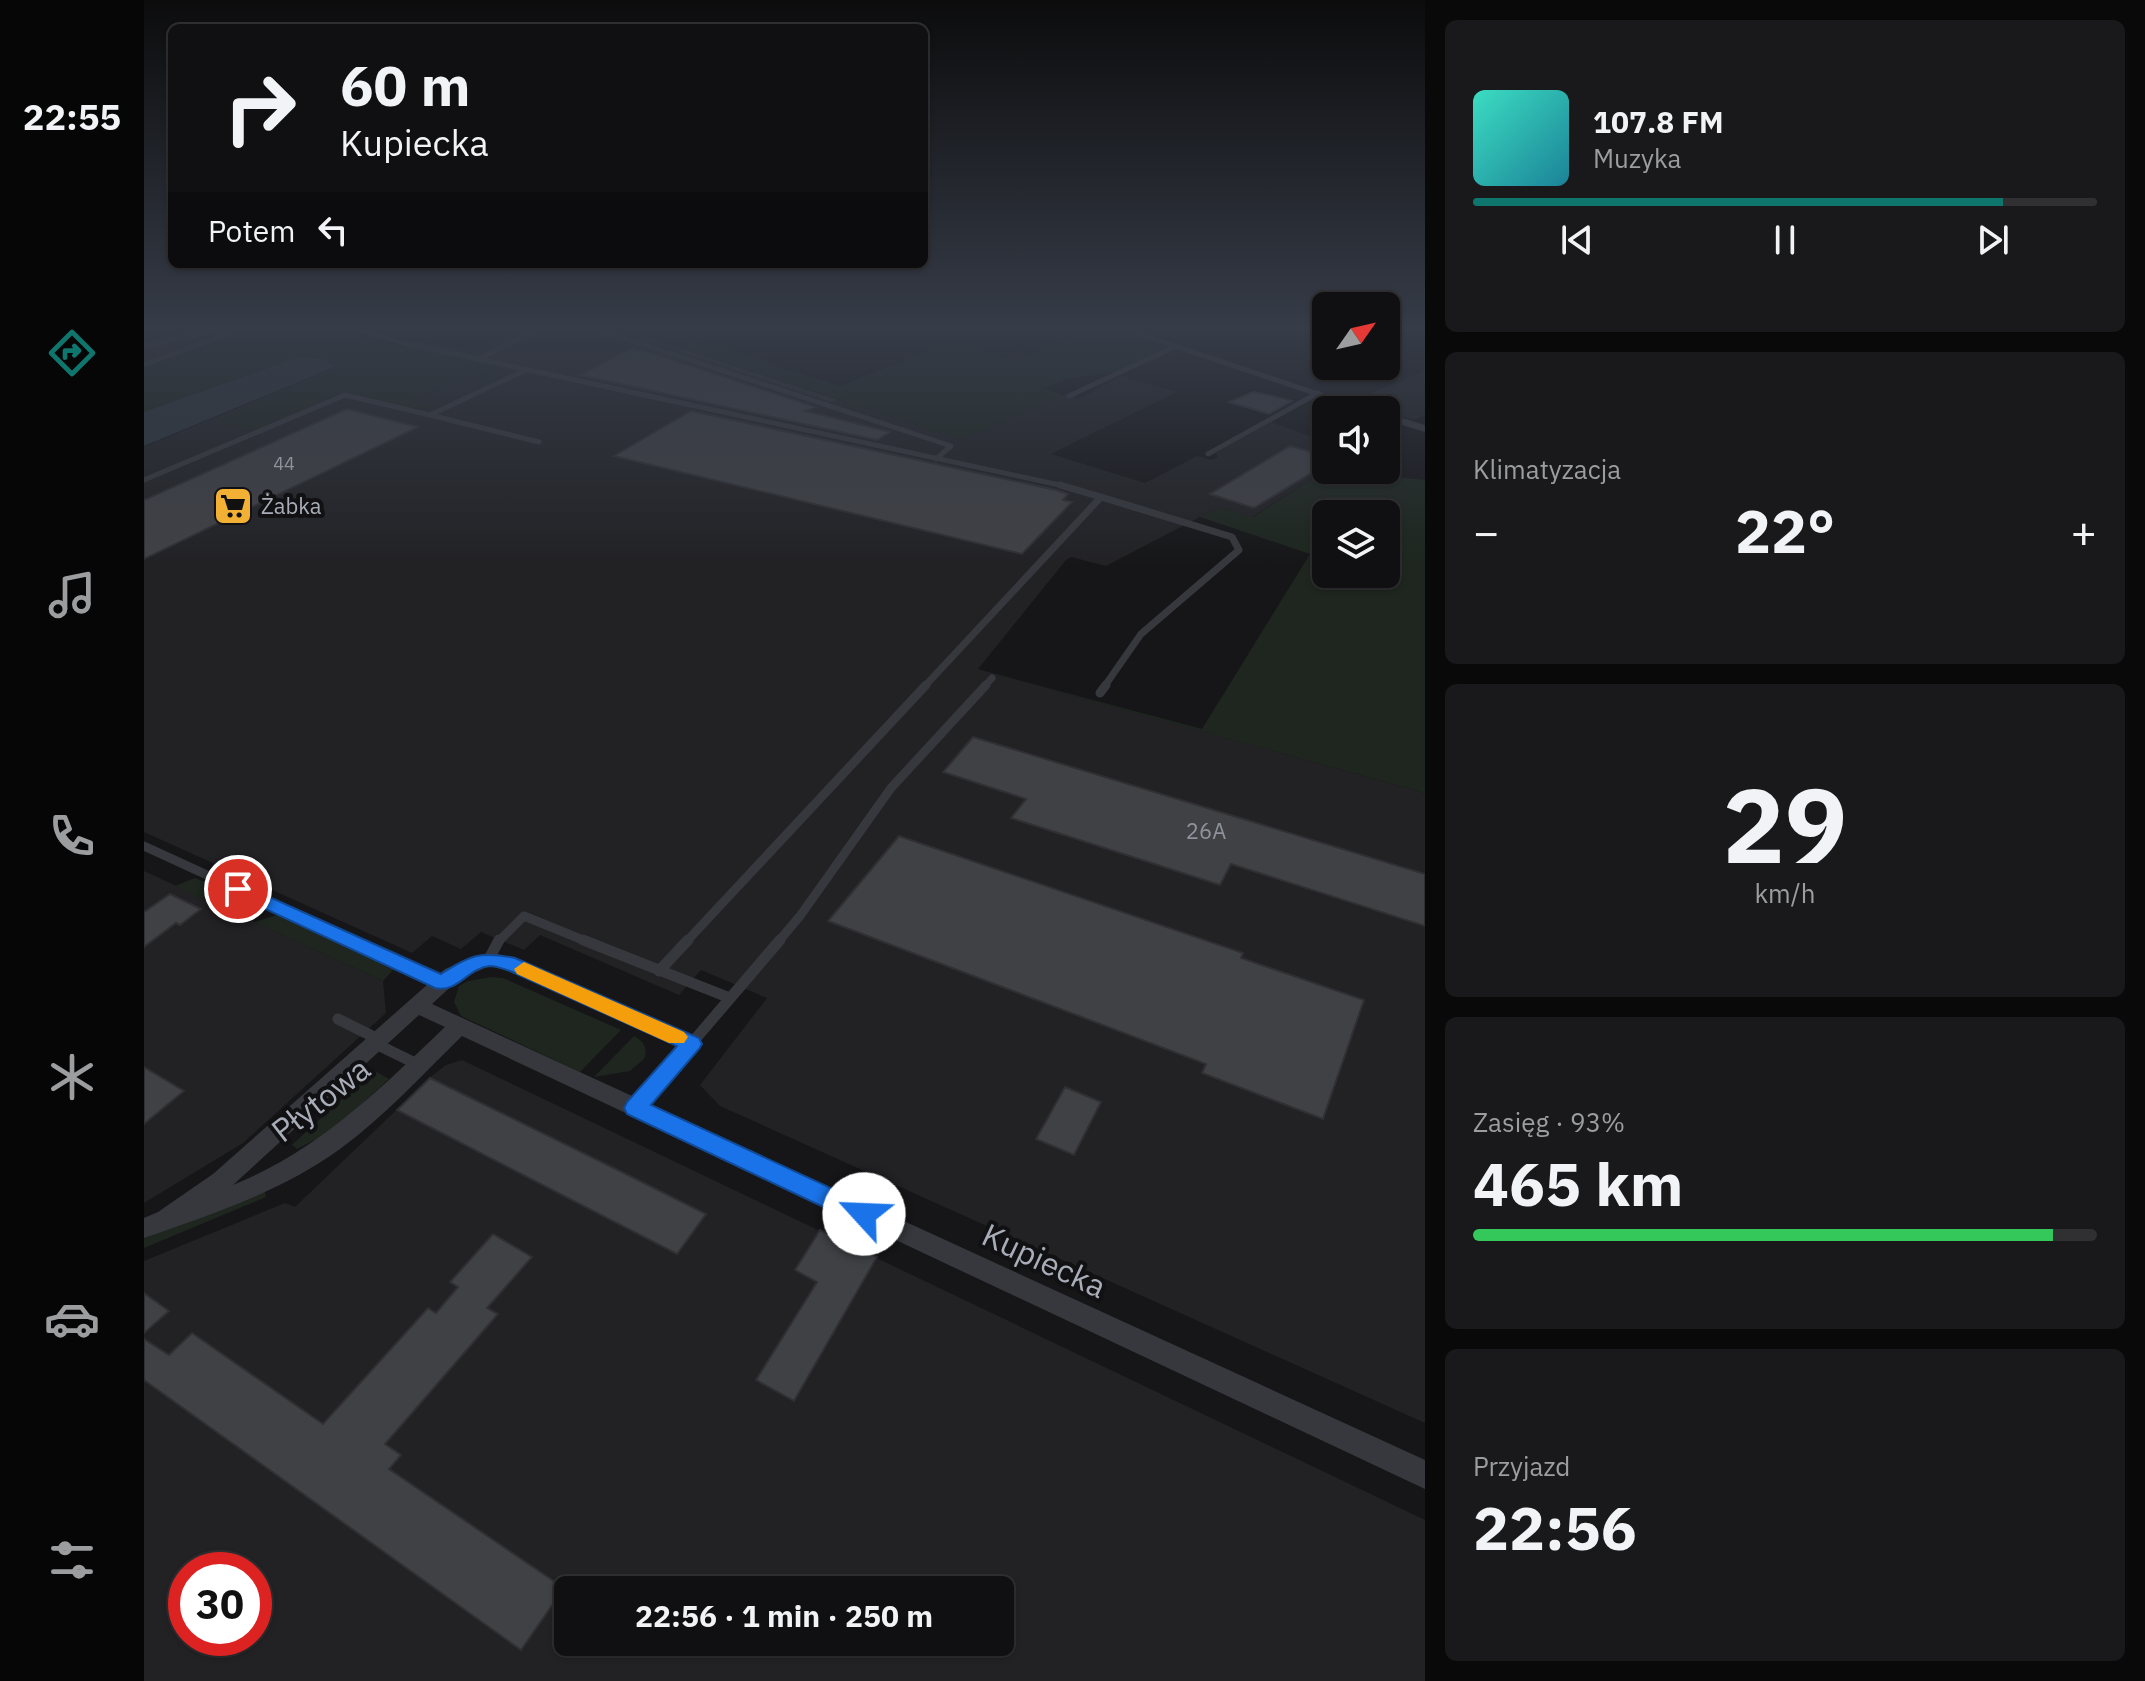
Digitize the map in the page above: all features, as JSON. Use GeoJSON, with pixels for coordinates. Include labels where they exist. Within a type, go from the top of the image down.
{"type":"FeatureCollection","features":[{"type":"Feature","properties":{"kind":"street"},"geometry":{"type":"LineString","coordinates":[[1400,421],[1425,429]]}},
{"type":"Feature","properties":{"kind":"street"},"geometry":{"type":"LineString","coordinates":[[418,1006],[461,970],[489,959],[515,965],[691,1044],[635,1108]]}},
{"type":"Feature","properties":{"kind":"street","name":"Kupiecka"},"geometry":{"type":"LineString","coordinates":[[418,1006],[1425,1475]]}},
{"type":"Feature","properties":{"kind":"street","name":"Płytowa"},"geometry":{"type":"LineString","coordinates":[[155,1224],[221,1181],[418,1006]]}},
{"type":"Feature","properties":{"kind":"street","name":"Płytowa"},"geometry":{"type":"LineString","coordinates":[[155,1224],[279,1174],[312,1157],[346,1132],[458,1027]]}},
{"type":"Feature","properties":{"kind":"lane"},"geometry":{"type":"LineString","coordinates":[[144,480],[312,407]]}},
{"type":"Feature","properties":{"kind":"lane"},"geometry":{"type":"LineString","coordinates":[[400,407],[539,442]]}},
{"type":"Feature","properties":{"kind":"lane"},"geometry":{"type":"LineString","coordinates":[[430,415],[446,407]]}},
{"type":"Feature","properties":{"kind":"lane"},"geometry":{"type":"LineString","coordinates":[[702,407],[1088,491],[1232,537],[1239,550],[1141,634],[1100,693]]}},
{"type":"Feature","properties":{"kind":"lane"},"geometry":{"type":"LineString","coordinates":[[834,407],[951,446],[936,459]]}},
{"type":"Feature","properties":{"kind":"lane"},"geometry":{"type":"LineString","coordinates":[[1208,454],[1292,407]]}},
{"type":"Feature","properties":{"kind":"lane"},"geometry":{"type":"LineString","coordinates":[[659,971],[1101,497]]}},
{"type":"Feature","properties":{"kind":"lane"},"geometry":{"type":"LineString","coordinates":[[691,1044],[800,916],[891,788],[992,678]]}},
{"type":"Feature","properties":{"kind":"lane"},"geometry":{"type":"LineString","coordinates":[[144,846],[443,983]]}},
{"type":"Feature","properties":{"kind":"lane"},"geometry":{"type":"LineString","coordinates":[[489,959],[499,939],[524,916],[730,998]]}},
{"type":"Feature","properties":{"kind":"lane"},"geometry":{"type":"LineString","coordinates":[[338,1019],[419,1065]]}},
{"type":"Feature","properties":{"kind":"shaded area"},"geometry":{"type":"Polygon","coordinates":[[[157,407],[237,407],[144,446],[144,412],[157,407]]]}},
{"type":"Feature","properties":{"kind":"shaded area"},"geometry":{"type":"Polygon","coordinates":[[[239,407],[863,407],[963,440],[1035,407],[1146,407],[1051,454],[1145,483],[1197,456],[1212,460],[1218,457],[1216,453],[1271,422],[1312,437],[1312,479],[1252,517],[1219,507],[1106,566],[1071,557],[1066,560],[978,669],[1425,793],[1425,1423],[720,1106],[700,1085],[767,998],[701,970],[679,995],[540,935],[524,950],[481,932],[461,949],[432,936],[412,953],[144,832],[144,447],[239,407]]]}},
{"type":"Feature","properties":{"kind":"shaded area"},"geometry":{"type":"Polygon","coordinates":[[[249,407],[305,407],[251,431],[216,421],[249,407]]]}},
{"type":"Feature","properties":{"kind":"shaded area"},"geometry":{"type":"Polygon","coordinates":[[[863,407],[1035,407],[963,440],[863,407]]]}},
{"type":"Feature","properties":{"kind":"shaded area"},"geometry":{"type":"Polygon","coordinates":[[[1400,407],[1425,407],[1425,415],[1414,420],[1400,416],[1400,407]]]}},
{"type":"Feature","properties":{"kind":"shaded area"},"geometry":{"type":"Polygon","coordinates":[[[1400,477],[1425,480],[1425,793],[977,669],[1202,729],[1310,554],[1200,517],[1219,507],[1253,517],[1312,479],[1312,484],[1400,484],[1400,477]]]}},
{"type":"Feature","properties":{"kind":"shaded area"},"geometry":{"type":"Polygon","coordinates":[[[144,871],[383,981],[386,1013],[243,1143],[144,1203],[144,871]]]}},
{"type":"Feature","properties":{"kind":"shaded area"},"geometry":{"type":"Polygon","coordinates":[[[195,878],[233,893],[226,909],[175,886],[195,878]]]}},
{"type":"Feature","properties":{"kind":"shaded area"},"geometry":{"type":"Polygon","coordinates":[[[277,915],[393,970],[383,981],[254,922],[277,915]]]}},
{"type":"Feature","properties":{"kind":"shaded area"},"geometry":{"type":"Polygon","coordinates":[[[491,977],[503,978],[621,1030],[580,1072],[461,1016],[454,1002],[459,986],[491,977]]]}},
{"type":"Feature","properties":{"kind":"shaded area"},"geometry":{"type":"Polygon","coordinates":[[[634,1036],[644,1045],[644,1059],[630,1071],[594,1077],[634,1036]]]}},
{"type":"Feature","properties":{"kind":"shaded area"},"geometry":{"type":"Polygon","coordinates":[[[462,1060],[1425,1520],[1425,1681],[144,1681],[144,1261],[285,1203],[295,1207],[446,1065],[462,1060]]]}},
{"type":"Feature","properties":{"kind":"shaded area"},"geometry":{"type":"Polygon","coordinates":[[[373,1070],[389,1079],[323,1140],[320,1137],[297,1149],[292,1145],[373,1070]]]}},
{"type":"Feature","properties":{"kind":"shaded area"},"geometry":{"type":"Polygon","coordinates":[[[264,1189],[266,1197],[144,1248],[144,1238],[264,1189]]]}},
{"type":"Feature","properties":{"kind":"building"},"geometry":{"type":"Polygon","coordinates":[[[728,407],[814,407],[805,411],[890,432],[877,440],[728,407]]]}},
{"type":"Feature","properties":{"kind":"building"},"geometry":{"type":"Polygon","coordinates":[[[1247,407],[1281,407],[1269,414],[1247,407]]]}},
{"type":"Feature","properties":{"kind":"building"},"geometry":{"type":"Polygon","coordinates":[[[347,409],[418,427],[144,559],[144,500],[347,409]]]}},
{"type":"Feature","properties":{"kind":"building"},"geometry":{"type":"Polygon","coordinates":[[[691,411],[1056,490],[1068,494],[1063,500],[1072,502],[1022,554],[614,456],[691,411]]]}},
{"type":"Feature","properties":{"kind":"building"},"geometry":{"type":"Polygon","coordinates":[[[1290,446],[1312,452],[1312,473],[1254,508],[1210,494],[1290,446]]]}},
{"type":"Feature","properties":{"kind":"building"},"geometry":{"type":"Polygon","coordinates":[[[973,737],[1425,874],[1425,926],[1231,864],[1220,885],[1011,818],[1026,799],[943,772],[973,737]]]}},
{"type":"Feature","properties":{"kind":"building"},"geometry":{"type":"Polygon","coordinates":[[[899,836],[1243,953],[1241,958],[1364,1000],[1323,1119],[1202,1073],[1206,1064],[828,921],[899,836]]]}},
{"type":"Feature","properties":{"kind":"building"},"geometry":{"type":"Polygon","coordinates":[[[170,894],[201,909],[144,947],[144,912],[170,894]]]}},
{"type":"Feature","properties":{"kind":"building"},"geometry":{"type":"Polygon","coordinates":[[[144,1067],[184,1091],[144,1124],[144,1067]]]}},
{"type":"Feature","properties":{"kind":"building"},"geometry":{"type":"Polygon","coordinates":[[[430,1078],[706,1214],[677,1254],[397,1110],[430,1078]]]}},
{"type":"Feature","properties":{"kind":"building"},"geometry":{"type":"Polygon","coordinates":[[[1065,1087],[1101,1102],[1074,1155],[1036,1139],[1065,1087]]]}},
{"type":"Feature","properties":{"kind":"building"},"geometry":{"type":"Polygon","coordinates":[[[820,1230],[877,1257],[794,1401],[756,1380],[817,1282],[795,1270],[820,1230]]]}},
{"type":"Feature","properties":{"kind":"building"},"geometry":{"type":"Polygon","coordinates":[[[493,1234],[532,1257],[487,1308],[498,1314],[385,1444],[401,1455],[389,1469],[554,1581],[554,1602],[521,1650],[144,1380],[144,1339],[169,1355],[192,1333],[323,1424],[428,1308],[436,1313],[458,1287],[450,1282],[493,1234]]]}},
{"type":"Feature","properties":{"kind":"building"},"geometry":{"type":"Polygon","coordinates":[[[144,1293],[169,1311],[144,1333],[144,1293]]]}},
{"type":"Feature","properties":{"kind":"slow traffic"},"geometry":{"type":"LineString","coordinates":[[524,969],[677,1037]]}},
{"type":"Feature","properties":{"kind":"place","name":"Żabka"},"geometry":{"type":"Point","coordinates":[233,506]}},
{"type":"Feature","properties":{"kind":"route"},"geometry":{"type":"LineString","coordinates":[[238,889],[443,983],[469,965],[489,959],[515,965],[691,1044],[635,1108],[864,1214]]}}]}
